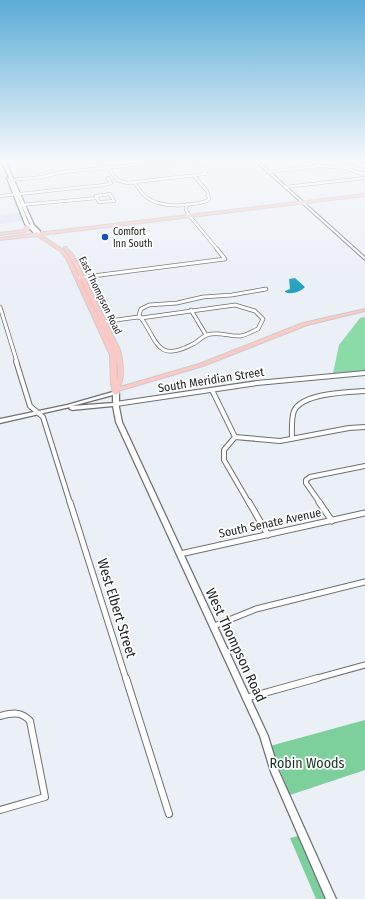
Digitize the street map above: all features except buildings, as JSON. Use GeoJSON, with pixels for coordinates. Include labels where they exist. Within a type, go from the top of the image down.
{"type":"FeatureCollection","features":[{"type":"Feature","properties":{"kind":"main road","name":"East Thompson Road"},"geometry":{"type":"LineString","coordinates":[[20,202],[28,226],[65,254],[80,278]]}},
{"type":"Feature","properties":{"kind":"main road"},"geometry":{"type":"LineString","coordinates":[[0,236],[86,229],[293,202]]}},
{"type":"Feature","properties":{"kind":"main road","name":"East Thompson Road"},"geometry":{"type":"LineString","coordinates":[[21,205],[39,233],[55,240],[71,254],[114,358],[116,404]]}},
{"type":"Feature","properties":{"kind":"main road"},"geometry":{"type":"LineString","coordinates":[[39,233],[93,225],[189,215]]}},
{"type":"Feature","properties":{"kind":"main road"},"geometry":{"type":"LineString","coordinates":[[72,230],[93,225]]}},
{"type":"Feature","properties":{"kind":"main road"},"geometry":{"type":"LineString","coordinates":[[0,236],[24,231],[28,226]]}},
{"type":"Feature","properties":{"kind":"main road"},"geometry":{"type":"LineString","coordinates":[[55,240],[58,235],[78,232],[86,229]]}},
{"type":"Feature","properties":{"kind":"main road","name":"South Meridian Street"},"geometry":{"type":"LineString","coordinates":[[0,421],[160,380],[166,376],[214,360],[300,326],[334,316],[365,310]]}},
{"type":"Feature","properties":{"kind":"main road","name":"South Meridian Street"},"geometry":{"type":"LineString","coordinates":[[59,408],[116,391]]}},
{"type":"Feature","properties":{"kind":"main road","name":"South Meridian Street"},"geometry":{"type":"LineString","coordinates":[[0,417],[59,408],[116,404]]}},
{"type":"Feature","properties":{"kind":"main road","name":"West Thompson Road"},"geometry":{"type":"LineString","coordinates":[[116,404],[120,422],[264,736],[275,772],[331,899]]}},
{"type":"Feature","properties":{"kind":"street"},"geometry":{"type":"LineString","coordinates":[[21,205],[54,202]]}},
{"type":"Feature","properties":{"kind":"street"},"geometry":{"type":"LineString","coordinates":[[162,202],[170,204],[187,204],[205,202]]}},
{"type":"Feature","properties":{"kind":"street"},"geometry":{"type":"LineString","coordinates":[[302,202],[365,259]]}},
{"type":"Feature","properties":{"kind":"street"},"geometry":{"type":"LineString","coordinates":[[80,278],[225,259],[189,215],[186,210],[187,204]]}},
{"type":"Feature","properties":{"kind":"street"},"geometry":{"type":"LineString","coordinates":[[101,324],[141,318],[191,310],[235,305],[258,313],[263,320],[259,328],[255,331],[241,336],[214,334],[206,335],[194,344],[179,350],[167,351],[159,348],[141,318],[139,310],[147,306],[177,303],[204,297],[233,295],[256,289],[266,289]]}},
{"type":"Feature","properties":{"kind":"street","name":"West Elbert Street"},"geometry":{"type":"LineString","coordinates":[[0,307],[30,406],[42,417],[90,563],[169,814]]}},
{"type":"Feature","properties":{"kind":"street"},"geometry":{"type":"LineString","coordinates":[[191,310],[206,335]]}},
{"type":"Feature","properties":{"kind":"street","name":"South Meridian Street"},"geometry":{"type":"LineString","coordinates":[[116,404],[266,382],[365,373]]}},
{"type":"Feature","properties":{"kind":"street"},"geometry":{"type":"LineString","coordinates":[[212,390],[235,437]]}},
{"type":"Feature","properties":{"kind":"street"},"geometry":{"type":"LineString","coordinates":[[292,439],[294,409],[300,403],[336,394],[365,391]]}},
{"type":"Feature","properties":{"kind":"street"},"geometry":{"type":"LineString","coordinates":[[235,437],[271,441],[292,439],[349,428],[365,427]]}},
{"type":"Feature","properties":{"kind":"street"},"geometry":{"type":"LineString","coordinates":[[235,437],[224,450],[224,460],[268,535]]}},
{"type":"Feature","properties":{"kind":"street"},"geometry":{"type":"LineString","coordinates":[[332,521],[306,483],[306,480],[310,477],[365,466]]}},
{"type":"Feature","properties":{"kind":"street","name":"South Senate Avenue"},"geometry":{"type":"LineString","coordinates":[[180,554],[365,513]]}},
{"type":"Feature","properties":{"kind":"street"},"geometry":{"type":"LineString","coordinates":[[214,626],[256,609],[365,582]]}},
{"type":"Feature","properties":{"kind":"street"},"geometry":{"type":"LineString","coordinates":[[246,698],[365,665]]}},
{"type":"Feature","properties":{"kind":"street"},"geometry":{"type":"LineString","coordinates":[[0,714],[18,713],[25,715],[30,721],[45,797],[0,810]]}},
{"type":"Feature","properties":{"kind":"shaded area"},"geometry":{"type":"Polygon","coordinates":[[[20,213],[23,221],[0,224],[0,215],[20,213]]]}},
{"type":"Feature","properties":{"kind":"green space"},"geometry":{"type":"Polygon","coordinates":[[[365,317],[365,371],[333,373],[339,345],[360,318],[365,317]]]}},
{"type":"Feature","properties":{"kind":"green space","name":"Robin Woods"},"geometry":{"type":"Polygon","coordinates":[[[365,720],[365,770],[290,795],[270,746],[365,720]]]}},
{"type":"Feature","properties":{"kind":"green space"},"geometry":{"type":"Polygon","coordinates":[[[298,836],[325,899],[316,899],[290,838],[298,836]]]}},
{"type":"Feature","properties":{"kind":"water"},"geometry":{"type":"Polygon","coordinates":[[[295,278],[305,287],[295,292],[285,292],[290,289],[289,279],[295,278]]]}},
{"type":"Feature","properties":{"kind":"place","name":"Comfort Inn South"},"geometry":{"type":"Point","coordinates":[105,237]}}]}
